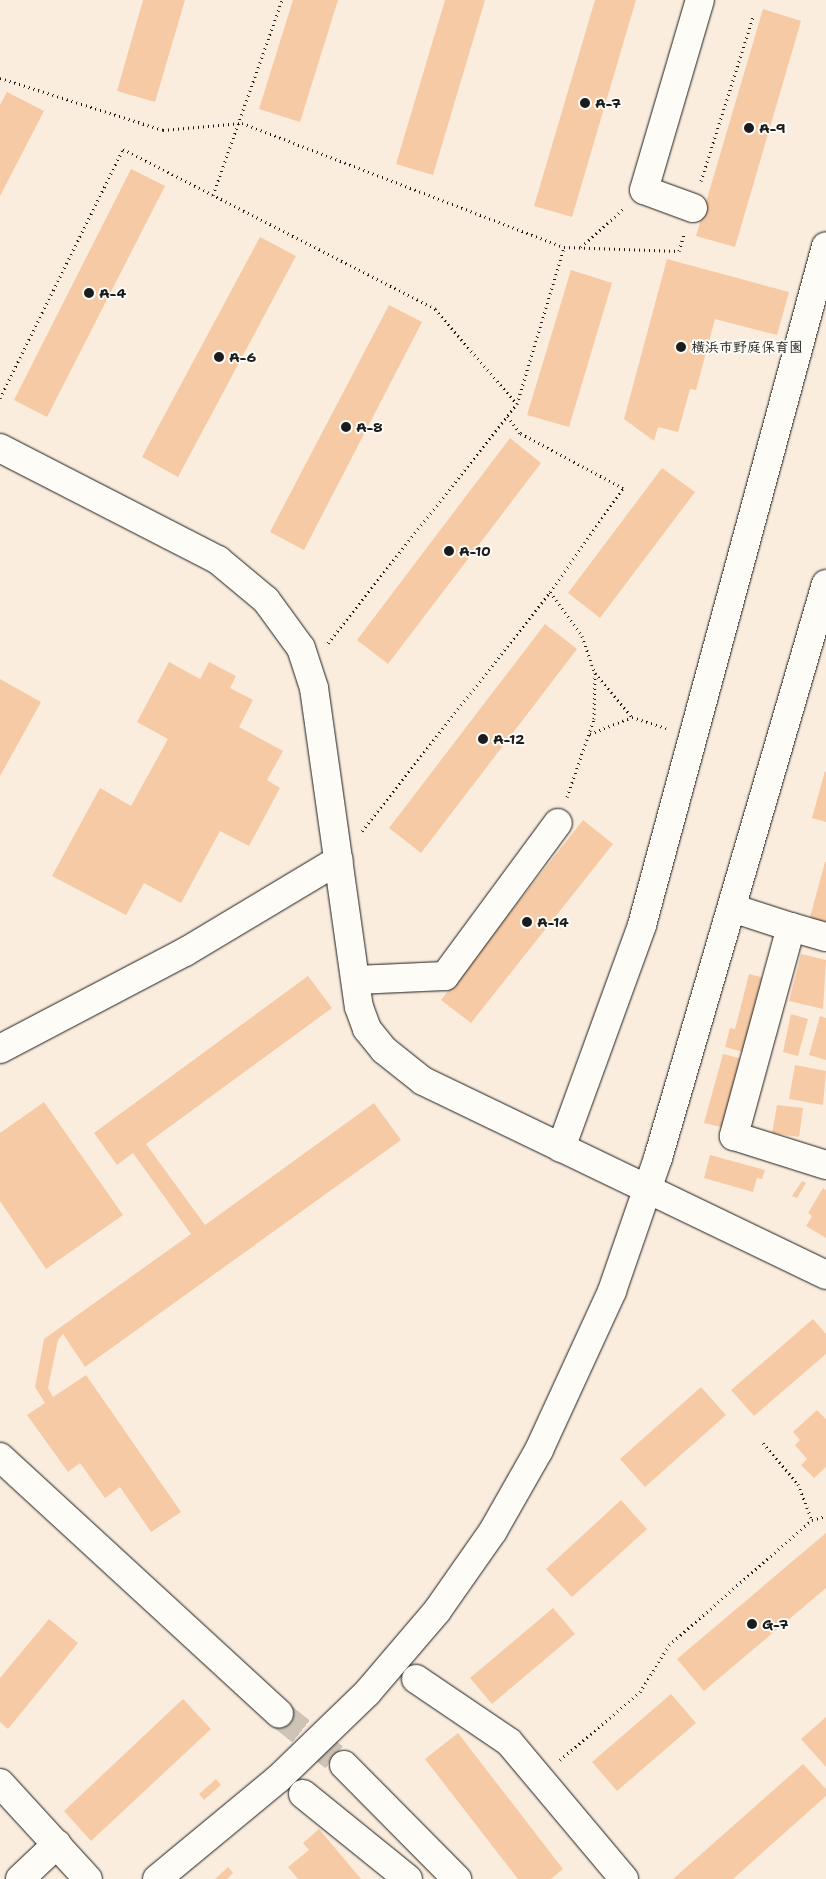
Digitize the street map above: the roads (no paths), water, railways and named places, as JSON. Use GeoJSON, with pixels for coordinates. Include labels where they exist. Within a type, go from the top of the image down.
{"type":"FeatureCollection","features":[{"type":"Feature","properties":{"kind":"street"},"geometry":{"type":"LineString","coordinates":[[693,208],[644,190],[700,0]]}},
{"type":"Feature","properties":{"kind":"street"},"geometry":{"type":"LineString","coordinates":[[561,1148],[642,925],[826,246]]}},
{"type":"Feature","properties":{"kind":"street"},"geometry":{"type":"LineString","coordinates":[[0,448],[218,560],[266,600],[304,655],[314,688],[356,980],[367,1029],[384,1050],[423,1081],[826,1275]]}},
{"type":"Feature","properties":{"kind":"street"},"geometry":{"type":"LineString","coordinates":[[157,1879],[279,1778],[367,1693],[437,1611],[493,1531],[540,1450],[608,1300],[647,1190],[732,908],[826,584]]}},
{"type":"Feature","properties":{"kind":"street"},"geometry":{"type":"LineString","coordinates":[[356,980],[445,976],[558,823]]}},
{"type":"Feature","properties":{"kind":"street"},"geometry":{"type":"LineString","coordinates":[[0,1049],[185,952],[340,860]]}},
{"type":"Feature","properties":{"kind":"street"},"geometry":{"type":"LineString","coordinates":[[732,908],[826,937]]}},
{"type":"Feature","properties":{"kind":"street"},"geometry":{"type":"LineString","coordinates":[[791,927],[734,1136],[826,1164]]}},
{"type":"Feature","properties":{"kind":"street"},"geometry":{"type":"LineString","coordinates":[[0,1457],[279,1714]]}},
{"type":"Feature","properties":{"kind":"street"},"geometry":{"type":"LineString","coordinates":[[416,1678],[509,1742],[624,1879]]}},
{"type":"Feature","properties":{"kind":"street"},"geometry":{"type":"LineString","coordinates":[[344,1765],[457,1879]]}},
{"type":"Feature","properties":{"kind":"street"},"geometry":{"type":"LineString","coordinates":[[0,1783],[88,1879]]}},
{"type":"Feature","properties":{"kind":"street"},"geometry":{"type":"LineString","coordinates":[[303,1794],[408,1879]]}},
{"type":"Feature","properties":{"kind":"street"},"geometry":{"type":"LineString","coordinates":[[20,1879],[57,1844]]}},
{"type":"Feature","properties":{"kind":"tunnel"},"geometry":{"type":"LineString","coordinates":[[279,1714],[344,1765]]}},
{"type":"Feature","properties":{"kind":"place","name":"A-7"},"geometry":{"type":"Point","coordinates":[585,103]}},
{"type":"Feature","properties":{"kind":"place","name":"A-9"},"geometry":{"type":"Point","coordinates":[749,128]}},
{"type":"Feature","properties":{"kind":"place","name":"A-4"},"geometry":{"type":"Point","coordinates":[89,293]}},
{"type":"Feature","properties":{"kind":"place","name":"横浜市野庭保育園"},"geometry":{"type":"Point","coordinates":[681,347]}},
{"type":"Feature","properties":{"kind":"place","name":"A-6"},"geometry":{"type":"Point","coordinates":[219,357]}},
{"type":"Feature","properties":{"kind":"place","name":"A-8"},"geometry":{"type":"Point","coordinates":[346,427]}},
{"type":"Feature","properties":{"kind":"place","name":"A-10"},"geometry":{"type":"Point","coordinates":[449,551]}},
{"type":"Feature","properties":{"kind":"place","name":"A-12"},"geometry":{"type":"Point","coordinates":[483,739]}},
{"type":"Feature","properties":{"kind":"place","name":"A-14"},"geometry":{"type":"Point","coordinates":[527,922]}},
{"type":"Feature","properties":{"kind":"place","name":"G-7"},"geometry":{"type":"Point","coordinates":[752,1624]}}]}
